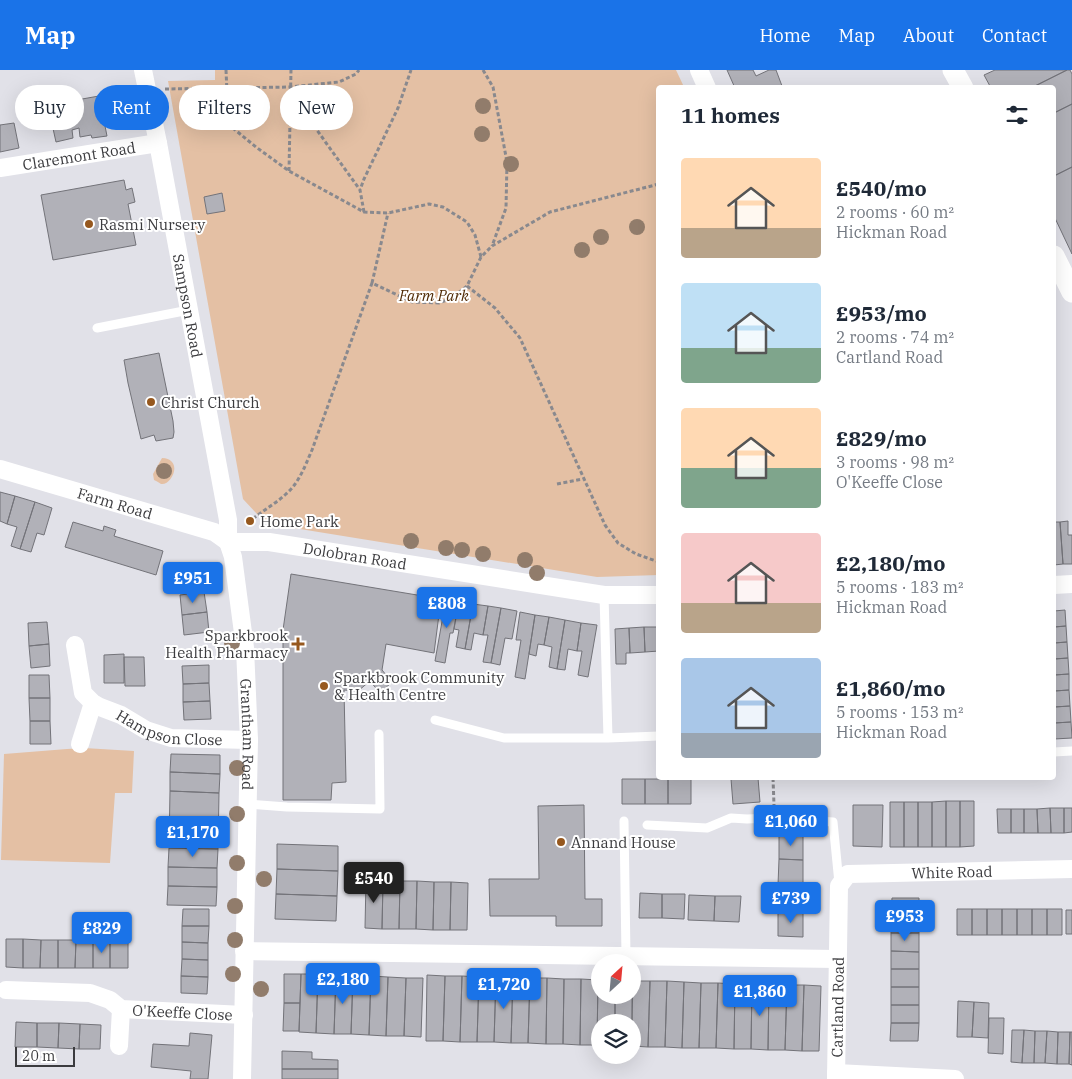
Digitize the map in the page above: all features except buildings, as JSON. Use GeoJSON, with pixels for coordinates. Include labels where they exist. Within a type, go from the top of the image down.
{"type":"FeatureCollection","features":[{"type":"Feature","properties":{"kind":"street","name":"Sampson Road"},"geometry":{"type":"LineString","coordinates":[[143,70],[146,85]]}},
{"type":"Feature","properties":{"kind":"street"},"geometry":{"type":"LineString","coordinates":[[699,70],[706,85]]}},
{"type":"Feature","properties":{"kind":"street"},"geometry":{"type":"LineString","coordinates":[[953,70],[960,85]]}},
{"type":"Feature","properties":{"kind":"street","name":"Sampson Road"},"geometry":{"type":"LineString","coordinates":[[155,130],[228,520],[228,542]]}},
{"type":"Feature","properties":{"kind":"street","name":"Claremont Road"},"geometry":{"type":"LineString","coordinates":[[0,168],[158,143]]}},
{"type":"Feature","properties":{"kind":"street"},"geometry":{"type":"LineString","coordinates":[[1056,260],[1072,292]]}},
{"type":"Feature","properties":{"kind":"street","name":"Farm Road"},"geometry":{"type":"LineString","coordinates":[[0,469],[214,532],[228,542]]}},
{"type":"Feature","properties":{"kind":"street","name":"Dolobran Road"},"geometry":{"type":"LineString","coordinates":[[228,542],[269,542],[604,595],[656,595]]}},
{"type":"Feature","properties":{"kind":"street","name":"Grantham Road"},"geometry":{"type":"LineString","coordinates":[[228,542],[233,557],[245,648],[250,740],[242,1079]]}},
{"type":"Feature","properties":{"kind":"street"},"geometry":{"type":"LineString","coordinates":[[1056,584],[1072,584]]}},
{"type":"Feature","properties":{"kind":"street"},"geometry":{"type":"LineString","coordinates":[[75,645],[83,693],[93,703],[80,744]]}},
{"type":"Feature","properties":{"kind":"street","name":"Hampson Close"},"geometry":{"type":"LineString","coordinates":[[93,703],[121,715],[146,730],[171,738],[250,740]]}},
{"type":"Feature","properties":{"kind":"street","name":"White Road"},"geometry":{"type":"LineString","coordinates":[[839,886],[848,874],[1072,870]]}},
{"type":"Feature","properties":{"kind":"street","name":"Cartland Road"},"geometry":{"type":"LineString","coordinates":[[836,1076],[839,886]]}},
{"type":"Feature","properties":{"kind":"street"},"geometry":{"type":"LineString","coordinates":[[244,951],[591,956]]}},
{"type":"Feature","properties":{"kind":"street"},"geometry":{"type":"LineString","coordinates":[[641,956],[838,959]]}},
{"type":"Feature","properties":{"kind":"street","name":"O'Keeffe Close"},"geometry":{"type":"LineString","coordinates":[[6,990],[90,993],[110,1000],[121,1009],[244,1015]]}},
{"type":"Feature","properties":{"kind":"street","name":"O'Keeffe Close"},"geometry":{"type":"LineString","coordinates":[[119,1046],[121,1009]]}},
{"type":"Feature","properties":{"kind":"street"},"geometry":{"type":"LineString","coordinates":[[836,1076],[955,1079]]}},
{"type":"Feature","properties":{"kind":"lane"},"geometry":{"type":"LineString","coordinates":[[97,328],[189,310]]}},
{"type":"Feature","properties":{"kind":"lane"},"geometry":{"type":"LineString","coordinates":[[604,595],[608,738]]}},
{"type":"Feature","properties":{"kind":"lane"},"geometry":{"type":"LineString","coordinates":[[435,720],[504,738],[656,736]]}},
{"type":"Feature","properties":{"kind":"lane"},"geometry":{"type":"LineString","coordinates":[[248,804],[287,807],[380,809],[379,734]]}},
{"type":"Feature","properties":{"kind":"lane"},"geometry":{"type":"LineString","coordinates":[[1056,752],[1072,751]]}},
{"type":"Feature","properties":{"kind":"lane","name":"Cartland Road"},"geometry":{"type":"LineString","coordinates":[[647,825],[708,828],[731,818],[774,818],[833,822],[839,886]]}},
{"type":"Feature","properties":{"kind":"lane"},"geometry":{"type":"LineString","coordinates":[[624,821],[626,954]]}},
{"type":"Feature","properties":{"kind":"path"},"geometry":{"type":"LineString","coordinates":[[226,70],[227,85]]}},
{"type":"Feature","properties":{"kind":"path"},"geometry":{"type":"LineString","coordinates":[[290,85],[291,70]]}},
{"type":"Feature","properties":{"kind":"path"},"geometry":{"type":"LineString","coordinates":[[310,85],[339,82],[356,74],[359,70]]}},
{"type":"Feature","properties":{"kind":"path"},"geometry":{"type":"LineString","coordinates":[[360,190],[398,108],[411,70]]}},
{"type":"Feature","properties":{"kind":"path"},"geometry":{"type":"LineString","coordinates":[[483,70],[493,87],[507,162],[506,208],[492,246]]}},
{"type":"Feature","properties":{"kind":"path"},"geometry":{"type":"LineString","coordinates":[[235,130],[289,171],[364,212],[388,213],[429,204],[443,207],[467,222],[475,236],[481,257]]}},
{"type":"Feature","properties":{"kind":"path"},"geometry":{"type":"LineString","coordinates":[[289,130],[289,171]]}},
{"type":"Feature","properties":{"kind":"path"},"geometry":{"type":"LineString","coordinates":[[317,130],[360,190],[364,212]]}},
{"type":"Feature","properties":{"kind":"path"},"geometry":{"type":"LineString","coordinates":[[372,283],[412,302],[439,303],[452,298],[467,286],[481,257],[492,246],[550,212],[656,185]]}},
{"type":"Feature","properties":{"kind":"path"},"geometry":{"type":"LineString","coordinates":[[228,542],[257,514],[287,493],[301,476],[372,283],[388,213]]}},
{"type":"Feature","properties":{"kind":"path"},"geometry":{"type":"LineString","coordinates":[[467,286],[495,308],[520,338],[605,525],[618,543],[636,554],[656,561]]}},
{"type":"Feature","properties":{"kind":"path"},"geometry":{"type":"LineString","coordinates":[[557,484],[583,479]]}},
{"type":"Feature","properties":{"kind":"path"},"geometry":{"type":"LineString","coordinates":[[773,780],[774,818]]}},
{"type":"Feature","properties":{"kind":"green space","name":"Farm Park"},"geometry":{"type":"Polygon","coordinates":[[[215,70],[676,70],[683,85],[656,85],[656,575],[597,577],[269,524],[257,514],[243,499],[168,81],[215,80],[215,70]]]}},
{"type":"Feature","properties":{"kind":"green space"},"geometry":{"type":"Polygon","coordinates":[[[162,458],[169,459],[173,463],[174,472],[169,481],[161,484],[154,480],[153,474],[162,458]]]}},
{"type":"Feature","properties":{"kind":"green space"},"geometry":{"type":"Polygon","coordinates":[[[84,748],[134,751],[132,793],[115,793],[110,863],[1,860],[4,754],[84,748]]]}},
{"type":"Feature","properties":{"kind":"place","name":"Rasmi Nursery"},"geometry":{"type":"Point","coordinates":[89,224]}},
{"type":"Feature","properties":{"kind":"place","name":"Christ Church"},"geometry":{"type":"Point","coordinates":[151,402]}},
{"type":"Feature","properties":{"kind":"place","name":"Home Park"},"geometry":{"type":"Point","coordinates":[250,521]}},
{"type":"Feature","properties":{"kind":"place","name":"Sparkbrook Health Pharmacy"},"geometry":{"type":"Point","coordinates":[298,644]}},
{"type":"Feature","properties":{"kind":"place","name":"Sparkbrook Community & Health Centre"},"geometry":{"type":"Point","coordinates":[324,686]}},
{"type":"Feature","properties":{"kind":"place","name":"Annand House"},"geometry":{"type":"Point","coordinates":[561,842]}}]}
